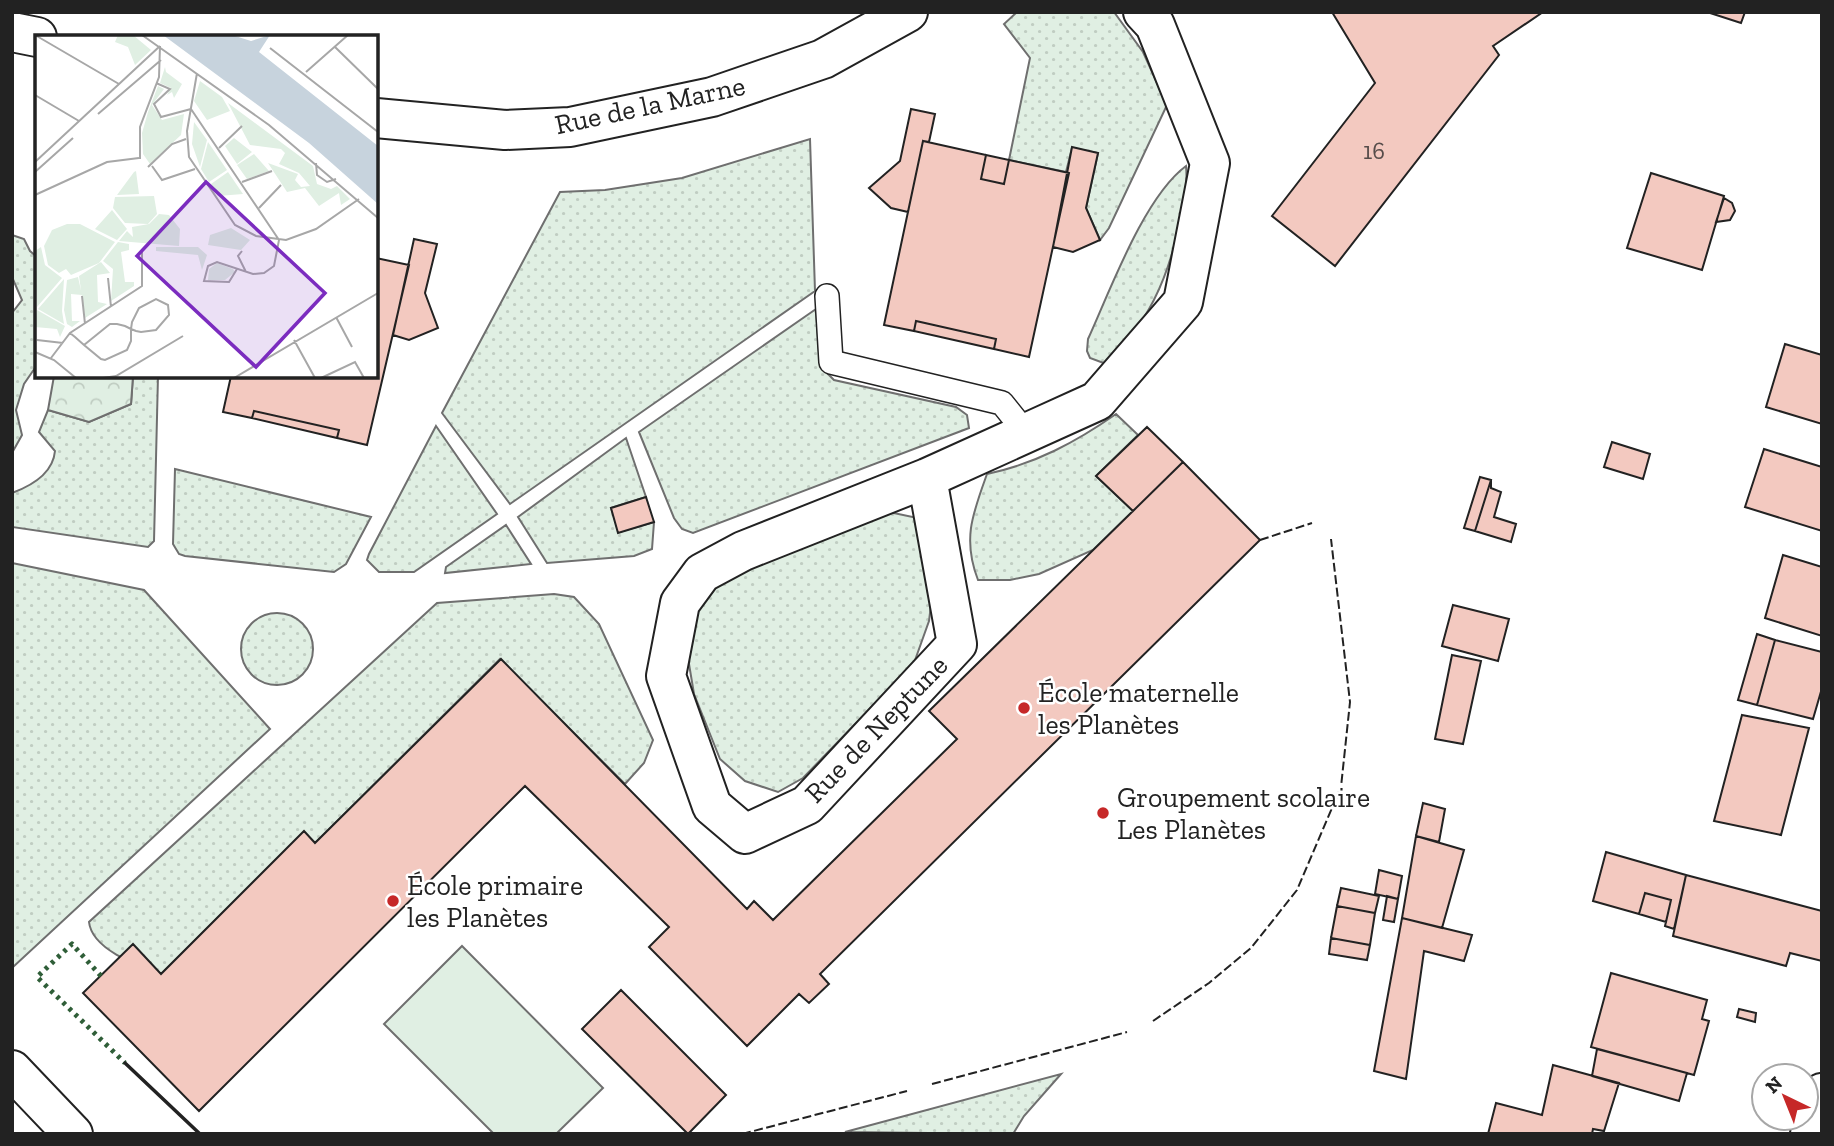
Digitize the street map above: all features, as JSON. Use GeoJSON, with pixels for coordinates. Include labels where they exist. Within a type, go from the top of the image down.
{"type":"FeatureCollection","features":[{"type":"Feature","properties":{"kind":"street","name":"Rue de la Marne"},"geometry":{"type":"LineString","coordinates":[[378,118],[505,130],[570,127],[712,97],[824,59],[908,12]]}},
{"type":"Feature","properties":{"kind":"street","name":"Rue de Neptune"},"geometry":{"type":"LineString","coordinates":[[927,478],[957,644],[807,805],[745,834],[712,806],[666,676],[680,603],[702,573],[743,551],[927,478],[1097,401],[1182,302],[1210,163],[1155,25],[1143,12]]}},
{"type":"Feature","properties":{"kind":"street"},"geometry":{"type":"LineString","coordinates":[[12,32],[35,37]]}},
{"type":"Feature","properties":{"kind":"street"},"geometry":{"type":"LineString","coordinates":[[12,1070],[73,1134]]}},
{"type":"Feature","properties":{"kind":"street"},"geometry":{"type":"LineString","coordinates":[[1811,1134],[1822,1093]]}},
{"type":"Feature","properties":{"kind":"lane"},"geometry":{"type":"LineString","coordinates":[[827,296],[831,362],[1002,403],[1026,433]]}},
{"type":"Feature","properties":{"kind":"green space"},"geometry":{"type":"Polygon","coordinates":[[[1017,12],[1114,12],[1143,52],[1167,105],[1109,228],[1100,240],[1086,208],[1098,153],[1072,148],[1066,172],[1009,160],[1030,58],[1004,24],[1017,12]]]}},
{"type":"Feature","properties":{"kind":"green space"},"geometry":{"type":"Polygon","coordinates":[[[810,139],[815,291],[510,504],[442,413],[560,192],[605,190],[682,178],[810,139]]]}},
{"type":"Feature","properties":{"kind":"green space"},"geometry":{"type":"Polygon","coordinates":[[[1186,166],[1185,196],[1174,246],[1154,300],[1109,365],[1090,358],[1087,351],[1088,339],[1142,222],[1156,199],[1186,166]]]}},
{"type":"Feature","properties":{"kind":"green space"},"geometry":{"type":"Polygon","coordinates":[[[12,235],[24,239],[35,255],[35,368],[24,384],[16,410],[22,435],[12,453],[12,313],[22,300],[12,277],[12,235]]]}},
{"type":"Feature","properties":{"kind":"green space"},"geometry":{"type":"Polygon","coordinates":[[[816,309],[820,366],[834,380],[956,407],[967,415],[969,428],[693,533],[682,529],[674,518],[639,432],[816,309]]]}},
{"type":"Feature","properties":{"kind":"green space"},"geometry":{"type":"Polygon","coordinates":[[[54,378],[133,378],[131,404],[89,422],[48,410],[54,378]]]}},
{"type":"Feature","properties":{"kind":"green space"},"geometry":{"type":"Polygon","coordinates":[[[133,378],[158,378],[154,541],[148,547],[12,527],[12,493],[40,478],[53,459],[55,451],[39,432],[48,410],[89,422],[131,404],[133,378]]]}},
{"type":"Feature","properties":{"kind":"green space"},"geometry":{"type":"Polygon","coordinates":[[[1116,414],[1138,435],[1096,476],[1133,511],[1093,550],[1039,574],[1010,580],[978,580],[971,552],[971,526],[987,474],[1054,451],[1116,414]]]}},
{"type":"Feature","properties":{"kind":"green space"},"geometry":{"type":"Polygon","coordinates":[[[436,426],[497,514],[414,572],[379,572],[367,560],[369,554],[436,426]]]}},
{"type":"Feature","properties":{"kind":"green space"},"geometry":{"type":"Polygon","coordinates":[[[626,438],[646,497],[611,508],[619,532],[654,522],[652,549],[634,556],[547,563],[518,517],[626,438]]]}},
{"type":"Feature","properties":{"kind":"green space"},"geometry":{"type":"Polygon","coordinates":[[[175,469],[371,517],[346,564],[334,572],[185,556],[179,554],[173,544],[175,469]]]}},
{"type":"Feature","properties":{"kind":"green space"},"geometry":{"type":"Polygon","coordinates":[[[889,512],[927,520],[934,580],[929,621],[914,663],[803,778],[778,792],[745,781],[720,759],[694,694],[687,652],[691,620],[717,586],[737,571],[889,512]]]}},
{"type":"Feature","properties":{"kind":"green space"},"geometry":{"type":"Polygon","coordinates":[[[506,525],[531,564],[445,573],[446,567],[506,525]]]}},
{"type":"Feature","properties":{"kind":"green space"},"geometry":{"type":"Polygon","coordinates":[[[12,563],[144,590],[270,729],[12,968],[12,563]]]}},
{"type":"Feature","properties":{"kind":"green space"},"geometry":{"type":"Polygon","coordinates":[[[554,594],[574,597],[599,624],[653,740],[644,763],[625,784],[500,659],[315,843],[304,832],[161,974],[118,956],[98,941],[89,922],[437,603],[554,594]]]}},
{"type":"Feature","properties":{"kind":"green space"},"geometry":{"type":"Polygon","coordinates":[[[277,613],[297,619],[307,629],[313,649],[307,669],[297,679],[277,685],[257,679],[247,669],[241,649],[247,629],[257,619],[277,613]]]}},
{"type":"Feature","properties":{"kind":"green space"},"geometry":{"type":"Polygon","coordinates":[[[462,946],[603,1088],[556,1134],[494,1134],[384,1024],[462,946]]]}},
{"type":"Feature","properties":{"kind":"green space"},"geometry":{"type":"Polygon","coordinates":[[[1061,1074],[1024,1116],[1013,1134],[845,1132],[1061,1074]]]}},
{"type":"Feature","properties":{"kind":"building"},"geometry":{"type":"Polygon","coordinates":[[[1332,12],[1543,12],[1493,46],[1499,55],[1335,266],[1272,216],[1375,83],[1332,12]]]}},
{"type":"Feature","properties":{"kind":"building"},"geometry":{"type":"Polygon","coordinates":[[[1707,12],[1745,12],[1741,23],[1707,12]]]}},
{"type":"Feature","properties":{"kind":"building"},"geometry":{"type":"Polygon","coordinates":[[[911,109],[935,114],[929,142],[923,141],[908,212],[891,208],[869,188],[900,161],[911,109]]]}},
{"type":"Feature","properties":{"kind":"building"},"geometry":{"type":"Polygon","coordinates":[[[923,141],[986,155],[981,179],[1004,184],[1009,160],[1069,173],[1029,357],[994,349],[996,339],[916,321],[914,331],[884,325],[923,141]]]}},
{"type":"Feature","properties":{"kind":"building"},"geometry":{"type":"Polygon","coordinates":[[[1072,147],[1098,153],[1086,208],[1100,240],[1073,252],[1053,247],[1072,147]]]}},
{"type":"Feature","properties":{"kind":"building"},"geometry":{"type":"Polygon","coordinates":[[[986,155],[1009,160],[1004,184],[981,179],[986,155]]]}},
{"type":"Feature","properties":{"kind":"building"},"geometry":{"type":"Polygon","coordinates":[[[1651,173],[1724,196],[1702,270],[1627,248],[1651,173]]]}},
{"type":"Feature","properties":{"kind":"building"},"geometry":{"type":"Polygon","coordinates":[[[1724,198],[1732,203],[1735,211],[1730,220],[1716,222],[1724,198]]]}},
{"type":"Feature","properties":{"kind":"building"},"geometry":{"type":"Polygon","coordinates":[[[414,239],[437,244],[425,293],[438,328],[409,340],[393,335],[414,239]]]}},
{"type":"Feature","properties":{"kind":"building"},"geometry":{"type":"Polygon","coordinates":[[[378,258],[409,265],[367,445],[337,438],[339,430],[254,411],[252,418],[223,412],[231,378],[378,378],[378,258]]]}},
{"type":"Feature","properties":{"kind":"building"},"geometry":{"type":"Polygon","coordinates":[[[916,321],[996,339],[994,349],[914,331],[916,321]]]}},
{"type":"Feature","properties":{"kind":"building"},"geometry":{"type":"Polygon","coordinates":[[[1785,344],[1822,355],[1822,424],[1766,407],[1785,344]]]}},
{"type":"Feature","properties":{"kind":"building"},"geometry":{"type":"Polygon","coordinates":[[[254,411],[339,430],[337,438],[252,418],[254,411]]]}},
{"type":"Feature","properties":{"kind":"building"},"geometry":{"type":"Polygon","coordinates":[[[1147,427],[1183,462],[1133,511],[1096,476],[1147,427]]]}},
{"type":"Feature","properties":{"kind":"building"},"geometry":{"type":"Polygon","coordinates":[[[1612,442],[1650,454],[1643,479],[1604,467],[1612,442]]]}},
{"type":"Feature","properties":{"kind":"building"},"geometry":{"type":"Polygon","coordinates":[[[1764,449],[1822,467],[1822,531],[1745,507],[1764,449]]]}},
{"type":"Feature","properties":{"kind":"building"},"geometry":{"type":"Polygon","coordinates":[[[1183,462],[1260,540],[820,974],[829,984],[809,1003],[799,994],[747,1046],[649,947],[669,927],[525,786],[199,1111],[83,993],[133,944],[161,974],[304,831],[315,843],[501,659],[747,909],[754,901],[773,920],[957,739],[929,711],[1183,462]]]}},
{"type":"Feature","properties":{"kind":"building"},"geometry":{"type":"Polygon","coordinates":[[[1480,477],[1491,480],[1475,531],[1464,528],[1480,477]]]}},
{"type":"Feature","properties":{"kind":"building"},"geometry":{"type":"Polygon","coordinates":[[[1491,480],[1491,488],[1501,492],[1494,517],[1516,524],[1511,542],[1475,531],[1491,480]]]}},
{"type":"Feature","properties":{"kind":"building"},"geometry":{"type":"Polygon","coordinates":[[[646,497],[654,522],[618,533],[611,508],[646,497]]]}},
{"type":"Feature","properties":{"kind":"building"},"geometry":{"type":"Polygon","coordinates":[[[1783,555],[1822,567],[1822,636],[1765,618],[1783,555]]]}},
{"type":"Feature","properties":{"kind":"building"},"geometry":{"type":"Polygon","coordinates":[[[1453,605],[1509,619],[1498,661],[1442,646],[1453,605]]]}},
{"type":"Feature","properties":{"kind":"building"},"geometry":{"type":"Polygon","coordinates":[[[1757,634],[1775,640],[1757,705],[1738,700],[1757,634]]]}},
{"type":"Feature","properties":{"kind":"building"},"geometry":{"type":"Polygon","coordinates":[[[1775,640],[1822,652],[1822,688],[1813,719],[1757,705],[1775,640]]]}},
{"type":"Feature","properties":{"kind":"building"},"geometry":{"type":"Polygon","coordinates":[[[1452,655],[1481,661],[1463,744],[1435,739],[1452,655]]]}},
{"type":"Feature","properties":{"kind":"building"},"geometry":{"type":"Polygon","coordinates":[[[1742,715],[1809,728],[1781,835],[1714,821],[1742,715]]]}},
{"type":"Feature","properties":{"kind":"building"},"geometry":{"type":"Polygon","coordinates":[[[1423,803],[1445,809],[1439,842],[1416,836],[1423,803]]]}},
{"type":"Feature","properties":{"kind":"building"},"geometry":{"type":"Polygon","coordinates":[[[1416,836],[1464,850],[1442,928],[1402,918],[1416,836]]]}},
{"type":"Feature","properties":{"kind":"building"},"geometry":{"type":"Polygon","coordinates":[[[1606,852],[1686,875],[1674,929],[1665,926],[1671,900],[1645,893],[1639,914],[1593,901],[1606,852]]]}},
{"type":"Feature","properties":{"kind":"building"},"geometry":{"type":"Polygon","coordinates":[[[1379,870],[1402,876],[1398,899],[1375,894],[1379,870]]]}},
{"type":"Feature","properties":{"kind":"building"},"geometry":{"type":"Polygon","coordinates":[[[1686,875],[1822,911],[1822,961],[1790,953],[1786,966],[1673,936],[1686,875]]]}},
{"type":"Feature","properties":{"kind":"building"},"geometry":{"type":"Polygon","coordinates":[[[1341,888],[1379,896],[1375,913],[1337,906],[1341,888]]]}},
{"type":"Feature","properties":{"kind":"building"},"geometry":{"type":"Polygon","coordinates":[[[1645,893],[1671,900],[1666,922],[1639,914],[1645,893]]]}},
{"type":"Feature","properties":{"kind":"building"},"geometry":{"type":"Polygon","coordinates":[[[1387,896],[1398,899],[1394,922],[1383,920],[1387,896]]]}},
{"type":"Feature","properties":{"kind":"building"},"geometry":{"type":"Polygon","coordinates":[[[1337,906],[1375,913],[1370,945],[1331,938],[1337,906]]]}},
{"type":"Feature","properties":{"kind":"building"},"geometry":{"type":"Polygon","coordinates":[[[1402,918],[1472,935],[1464,961],[1424,951],[1406,1079],[1374,1071],[1402,918]]]}},
{"type":"Feature","properties":{"kind":"building"},"geometry":{"type":"Polygon","coordinates":[[[1331,938],[1370,945],[1367,960],[1329,954],[1331,938]]]}},
{"type":"Feature","properties":{"kind":"building"},"geometry":{"type":"Polygon","coordinates":[[[1611,973],[1707,1000],[1702,1019],[1709,1021],[1694,1075],[1591,1047],[1611,973]]]}},
{"type":"Feature","properties":{"kind":"building"},"geometry":{"type":"Polygon","coordinates":[[[621,990],[726,1095],[688,1134],[582,1029],[621,990]]]}},
{"type":"Feature","properties":{"kind":"building"},"geometry":{"type":"Polygon","coordinates":[[[1739,1009],[1756,1013],[1755,1022],[1737,1017],[1739,1009]]]}},
{"type":"Feature","properties":{"kind":"building"},"geometry":{"type":"Polygon","coordinates":[[[1597,1049],[1687,1073],[1679,1101],[1592,1076],[1597,1049]]]}},
{"type":"Feature","properties":{"kind":"building"},"geometry":{"type":"Polygon","coordinates":[[[1553,1065],[1619,1083],[1604,1131],[1593,1129],[1592,1134],[1488,1134],[1496,1103],[1542,1115],[1553,1065]]]}},
{"type":"Feature","properties":{"kind":"hedge"},"geometry":{"type":"LineString","coordinates":[[101,976],[72,944],[37,977],[125,1063]]}},
{"type":"Feature","properties":{"kind":"fence"},"geometry":{"type":"LineString","coordinates":[[1260,540],[1312,523]]}},
{"type":"Feature","properties":{"kind":"fence"},"geometry":{"type":"LineString","coordinates":[[1153,1021],[1209,983],[1251,948],[1297,890],[1341,787],[1350,702],[1331,539]]}},
{"type":"Feature","properties":{"kind":"fence"},"geometry":{"type":"LineString","coordinates":[[932,1084],[1127,1032]]}},
{"type":"Feature","properties":{"kind":"fence"},"geometry":{"type":"LineString","coordinates":[[742,1134],[907,1091]]}},
{"type":"Feature","properties":{"kind":"wall"},"geometry":{"type":"LineString","coordinates":[[125,1063],[200,1134]]}},
{"type":"Feature","properties":{"kind":"place","name":"École maternelle les Planètes"},"geometry":{"type":"Point","coordinates":[1024,708]}},
{"type":"Feature","properties":{"kind":"place","name":"Groupement scolaire Les Planètes"},"geometry":{"type":"Point","coordinates":[1103,813]}},
{"type":"Feature","properties":{"kind":"place","name":"École primaire les Planètes"},"geometry":{"type":"Point","coordinates":[393,901]}}]}
